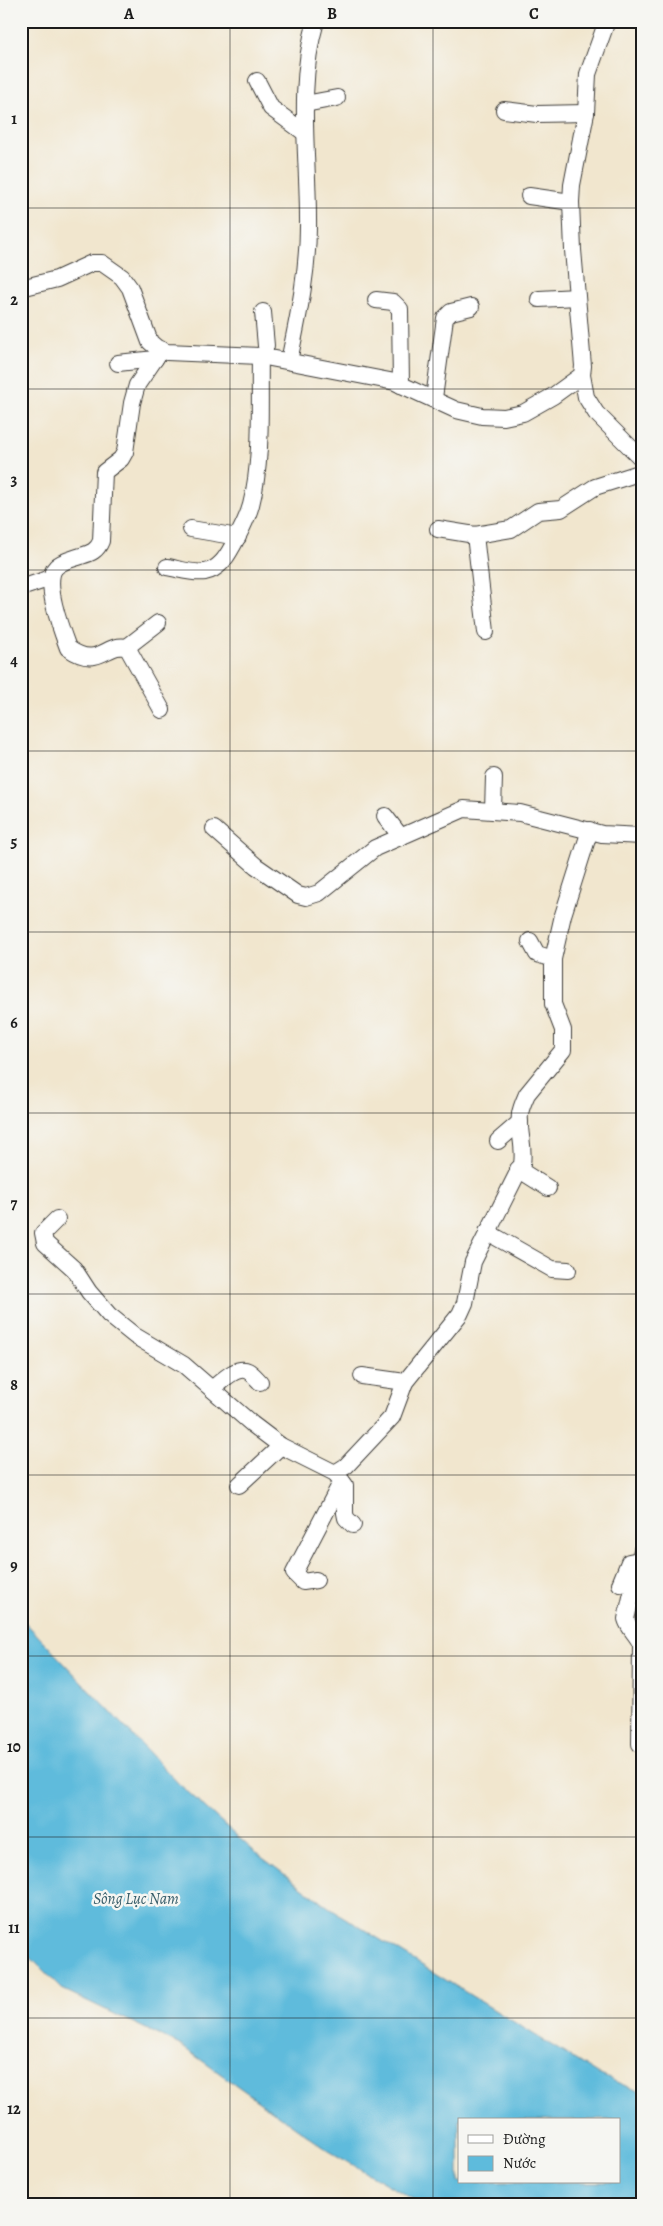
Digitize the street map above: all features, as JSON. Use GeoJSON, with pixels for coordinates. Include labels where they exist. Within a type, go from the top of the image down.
{"type":"FeatureCollection","features":[{"type":"Feature","properties":{"kind":"street"},"geometry":{"type":"LineString","coordinates":[[289,361],[298,322],[306,259],[308,219],[305,86],[311,37],[316,21]]}},
{"type":"Feature","properties":{"kind":"street"},"geometry":{"type":"LineString","coordinates":[[607,21],[588,74],[586,113],[572,184],[570,217],[583,366],[582,375],[586,397],[596,413],[642,459]]}},
{"type":"Feature","properties":{"kind":"street"},"geometry":{"type":"LineString","coordinates":[[257,81],[272,108],[306,133]]}},
{"type":"Feature","properties":{"kind":"street"},"geometry":{"type":"LineString","coordinates":[[305,104],[337,98]]}},
{"type":"Feature","properties":{"kind":"street"},"geometry":{"type":"LineString","coordinates":[[504,110],[537,114],[586,113]]}},
{"type":"Feature","properties":{"kind":"street"},"geometry":{"type":"LineString","coordinates":[[529,196],[571,202]]}},
{"type":"Feature","properties":{"kind":"street"},"geometry":{"type":"LineString","coordinates":[[21,288],[57,279],[92,263],[102,263],[122,277],[130,288],[150,342],[158,354]]}},
{"type":"Feature","properties":{"kind":"street"},"geometry":{"type":"LineString","coordinates":[[539,299],[576,296]]}},
{"type":"Feature","properties":{"kind":"street"},"geometry":{"type":"LineString","coordinates":[[376,300],[393,302],[400,309],[401,384]]}},
{"type":"Feature","properties":{"kind":"street"},"geometry":{"type":"LineString","coordinates":[[434,398],[445,318],[451,312],[471,307]]}},
{"type":"Feature","properties":{"kind":"street"},"geometry":{"type":"LineString","coordinates":[[168,567],[193,572],[205,572],[216,568],[225,558],[238,537],[251,506],[258,452],[265,353],[263,312]]}},
{"type":"Feature","properties":{"kind":"street"},"geometry":{"type":"LineString","coordinates":[[118,363],[158,354],[265,353],[289,361],[401,384],[456,410],[482,416],[504,417],[522,413],[532,408],[582,375]]}},
{"type":"Feature","properties":{"kind":"street"},"geometry":{"type":"LineString","coordinates":[[158,354],[137,385],[132,403],[125,452],[121,459],[104,472],[101,541],[98,548],[92,553],[60,563],[54,568],[51,578],[56,613],[68,648],[84,657],[98,656],[125,646],[127,647],[158,623]]}},
{"type":"Feature","properties":{"kind":"street"},"geometry":{"type":"LineString","coordinates":[[438,529],[474,535],[511,529],[538,511],[561,509],[595,487],[642,472]]}},
{"type":"Feature","properties":{"kind":"street"},"geometry":{"type":"LineString","coordinates":[[191,529],[238,537]]}},
{"type":"Feature","properties":{"kind":"street"},"geometry":{"type":"LineString","coordinates":[[474,535],[486,632]]}},
{"type":"Feature","properties":{"kind":"street"},"geometry":{"type":"LineString","coordinates":[[21,588],[51,578]]}},
{"type":"Feature","properties":{"kind":"street"},"geometry":{"type":"LineString","coordinates":[[127,647],[162,710]]}},
{"type":"Feature","properties":{"kind":"street"},"geometry":{"type":"LineString","coordinates":[[493,810],[494,777]]}},
{"type":"Feature","properties":{"kind":"street"},"geometry":{"type":"LineString","coordinates":[[214,829],[256,866],[298,895],[306,897],[320,893],[368,852],[464,808],[540,817],[609,834],[642,836]]}},
{"type":"Feature","properties":{"kind":"street"},"geometry":{"type":"LineString","coordinates":[[385,816],[401,837]]}},
{"type":"Feature","properties":{"kind":"street"},"geometry":{"type":"LineString","coordinates":[[316,1580],[303,1582],[294,1573],[338,1477],[392,1417],[406,1382],[460,1314],[465,1303],[473,1262],[522,1164],[524,1154],[520,1113],[526,1094],[563,1050],[563,1030],[553,1004],[553,959],[563,914],[590,830]]}},
{"type":"Feature","properties":{"kind":"street"},"geometry":{"type":"LineString","coordinates":[[530,942],[537,954],[553,959]]}},
{"type":"Feature","properties":{"kind":"street"},"geometry":{"type":"LineString","coordinates":[[498,1141],[520,1122]]}},
{"type":"Feature","properties":{"kind":"street"},"geometry":{"type":"LineString","coordinates":[[518,1169],[548,1188]]}},
{"type":"Feature","properties":{"kind":"street"},"geometry":{"type":"LineString","coordinates":[[57,1219],[43,1233],[45,1243],[74,1269],[109,1315],[135,1336],[184,1365],[252,1424],[281,1446],[338,1477],[346,1488],[346,1518],[353,1525]]}},
{"type":"Feature","properties":{"kind":"street"},"geometry":{"type":"LineString","coordinates":[[487,1232],[552,1269],[568,1270]]}},
{"type":"Feature","properties":{"kind":"street"},"geometry":{"type":"LineString","coordinates":[[212,1389],[234,1372],[242,1370],[248,1370],[260,1382]]}},
{"type":"Feature","properties":{"kind":"street"},"geometry":{"type":"LineString","coordinates":[[362,1376],[406,1382]]}},
{"type":"Feature","properties":{"kind":"street"},"geometry":{"type":"LineString","coordinates":[[240,1485],[281,1446]]}},
{"type":"Feature","properties":{"kind":"street"},"geometry":{"type":"LineString","coordinates":[[620,1584],[629,1562],[640,1561],[626,1619],[629,1628],[639,1639],[641,1645],[640,1744]]}},
{"type":"Feature","properties":{"kind":"water","name":"Sông Lục Nam"},"geometry":{"type":"Polygon","coordinates":[[[21,1618],[179,1784],[256,1853],[334,1911],[598,2074],[642,2093],[642,2205],[423,2205],[329,2151],[180,2045],[62,1989],[21,1948],[21,1618]]]}}]}
